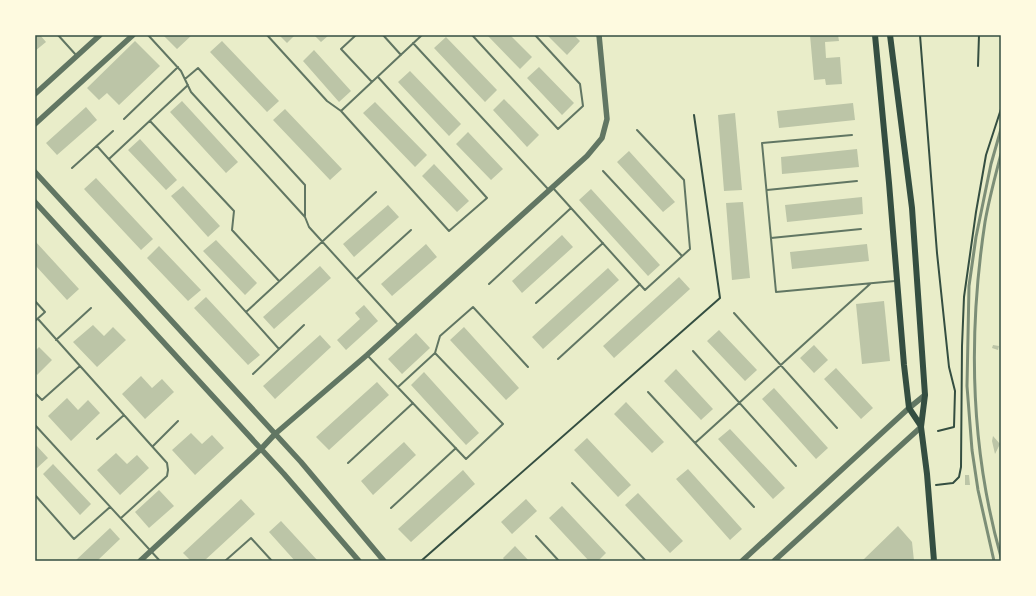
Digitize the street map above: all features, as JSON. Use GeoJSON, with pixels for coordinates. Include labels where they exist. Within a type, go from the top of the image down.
{"type":"FeatureCollection","features":[{"type":"Feature","properties":{"kind":"main road"},"geometry":{"type":"LineString","coordinates":[[875,35],[909,408],[921,426]]}},
{"type":"Feature","properties":{"kind":"main road"},"geometry":{"type":"LineString","coordinates":[[890,35],[912,208],[925,395],[921,426],[928,485],[934,561]]}},
{"type":"Feature","properties":{"kind":"street"},"geometry":{"type":"LineString","coordinates":[[35,94],[100,35]]}},
{"type":"Feature","properties":{"kind":"street"},"geometry":{"type":"LineString","coordinates":[[35,124],[133,35]]}},
{"type":"Feature","properties":{"kind":"street"},"geometry":{"type":"LineString","coordinates":[[140,561],[262,449],[275,434],[367,355],[587,156],[602,138],[607,119],[598,35]]}},
{"type":"Feature","properties":{"kind":"street"},"geometry":{"type":"LineString","coordinates":[[35,172],[301,462],[384,561]]}},
{"type":"Feature","properties":{"kind":"street"},"geometry":{"type":"LineString","coordinates":[[35,202],[262,449],[359,561]]}},
{"type":"Feature","properties":{"kind":"street"},"geometry":{"type":"LineString","coordinates":[[742,561],[925,395]]}},
{"type":"Feature","properties":{"kind":"street"},"geometry":{"type":"LineString","coordinates":[[774,561],[921,426]]}},
{"type":"Feature","properties":{"kind":"lane"},"geometry":{"type":"LineString","coordinates":[[58,35],[77,56]]}},
{"type":"Feature","properties":{"kind":"lane"},"geometry":{"type":"LineString","coordinates":[[148,35],[178,67],[191,92],[305,217],[309,227],[399,326]]}},
{"type":"Feature","properties":{"kind":"lane"},"geometry":{"type":"LineString","coordinates":[[267,35],[327,101],[341,111],[449,231],[487,198],[378,77]]}},
{"type":"Feature","properties":{"kind":"lane"},"geometry":{"type":"LineString","coordinates":[[356,35],[341,50],[372,82]]}},
{"type":"Feature","properties":{"kind":"lane"},"geometry":{"type":"LineString","coordinates":[[383,35],[401,55]]}},
{"type":"Feature","properties":{"kind":"lane"},"geometry":{"type":"LineString","coordinates":[[341,111],[422,35]]}},
{"type":"Feature","properties":{"kind":"lane"},"geometry":{"type":"LineString","coordinates":[[472,35],[558,129],[583,106],[580,84],[535,35]]}},
{"type":"Feature","properties":{"kind":"lane"},"geometry":{"type":"LineString","coordinates":[[413,43],[571,208],[646,290],[690,248],[684,180],[637,130]]}},
{"type":"Feature","properties":{"kind":"lane"},"geometry":{"type":"LineString","coordinates":[[124,118],[178,67]]}},
{"type":"Feature","properties":{"kind":"lane"},"geometry":{"type":"LineString","coordinates":[[185,79],[198,68],[305,185],[305,217]]}},
{"type":"Feature","properties":{"kind":"lane"},"geometry":{"type":"LineString","coordinates":[[109,159],[188,85]]}},
{"type":"Feature","properties":{"kind":"lane"},"geometry":{"type":"LineString","coordinates":[[150,121],[234,211],[232,230],[279,281]]}},
{"type":"Feature","properties":{"kind":"lane"},"geometry":{"type":"LineString","coordinates":[[72,168],[113,131]]}},
{"type":"Feature","properties":{"kind":"lane"},"geometry":{"type":"LineString","coordinates":[[852,135],[762,143],[776,292],[897,281]]}},
{"type":"Feature","properties":{"kind":"lane"},"geometry":{"type":"LineString","coordinates":[[97,146],[279,349]]}},
{"type":"Feature","properties":{"kind":"lane"},"geometry":{"type":"LineString","coordinates":[[603,171],[682,256]]}},
{"type":"Feature","properties":{"kind":"lane"},"geometry":{"type":"LineString","coordinates":[[767,190],[857,181]]}},
{"type":"Feature","properties":{"kind":"lane"},"geometry":{"type":"LineString","coordinates":[[246,312],[376,192]]}},
{"type":"Feature","properties":{"kind":"lane"},"geometry":{"type":"LineString","coordinates":[[488,284],[571,208]]}},
{"type":"Feature","properties":{"kind":"lane"},"geometry":{"type":"LineString","coordinates":[[771,238],[861,229]]}},
{"type":"Feature","properties":{"kind":"lane"},"geometry":{"type":"LineString","coordinates":[[356,279],[411,230]]}},
{"type":"Feature","properties":{"kind":"lane"},"geometry":{"type":"LineString","coordinates":[[536,303],[603,243]]}},
{"type":"Feature","properties":{"kind":"lane"},"geometry":{"type":"LineString","coordinates":[[695,443],[871,283]]}},
{"type":"Feature","properties":{"kind":"lane"},"geometry":{"type":"LineString","coordinates":[[558,359],[640,284]]}},
{"type":"Feature","properties":{"kind":"lane"},"geometry":{"type":"LineString","coordinates":[[35,301],[45,312],[35,322]]}},
{"type":"Feature","properties":{"kind":"lane"},"geometry":{"type":"LineString","coordinates":[[398,387],[435,353],[440,336],[473,307],[528,367]]}},
{"type":"Feature","properties":{"kind":"lane"},"geometry":{"type":"LineString","coordinates":[[56,340],[92,308]]}},
{"type":"Feature","properties":{"kind":"lane"},"geometry":{"type":"LineString","coordinates":[[734,313],[837,428]]}},
{"type":"Feature","properties":{"kind":"lane"},"geometry":{"type":"LineString","coordinates":[[38,319],[167,463],[168,470],[166,476],[121,518]]}},
{"type":"Feature","properties":{"kind":"lane"},"geometry":{"type":"LineString","coordinates":[[253,374],[304,325]]}},
{"type":"Feature","properties":{"kind":"lane"},"geometry":{"type":"LineString","coordinates":[[693,351],[796,466]]}},
{"type":"Feature","properties":{"kind":"lane"},"geometry":{"type":"LineString","coordinates":[[367,355],[466,459],[503,424],[435,353]]}},
{"type":"Feature","properties":{"kind":"lane"},"geometry":{"type":"LineString","coordinates":[[35,393],[42,400],[80,366]]}},
{"type":"Feature","properties":{"kind":"lane"},"geometry":{"type":"LineString","coordinates":[[648,392],[754,507]]}},
{"type":"Feature","properties":{"kind":"lane"},"geometry":{"type":"LineString","coordinates":[[348,463],[414,403]]}},
{"type":"Feature","properties":{"kind":"lane"},"geometry":{"type":"LineString","coordinates":[[97,439],[124,415]]}},
{"type":"Feature","properties":{"kind":"lane"},"geometry":{"type":"LineString","coordinates":[[153,446],[178,421]]}},
{"type":"Feature","properties":{"kind":"lane"},"geometry":{"type":"LineString","coordinates":[[35,425],[160,561]]}},
{"type":"Feature","properties":{"kind":"lane"},"geometry":{"type":"LineString","coordinates":[[391,508],[456,448]]}},
{"type":"Feature","properties":{"kind":"lane"},"geometry":{"type":"LineString","coordinates":[[572,483],[646,561]]}},
{"type":"Feature","properties":{"kind":"lane"},"geometry":{"type":"LineString","coordinates":[[35,495],[74,539],[110,506]]}},
{"type":"Feature","properties":{"kind":"lane"},"geometry":{"type":"LineString","coordinates":[[536,536],[559,561]]}},
{"type":"Feature","properties":{"kind":"lane"},"geometry":{"type":"LineString","coordinates":[[225,561],[251,538],[272,561]]}},
{"type":"Feature","properties":{"kind":"path"},"geometry":{"type":"LineString","coordinates":[[920,35],[938,261],[949,367],[955,391],[954,427],[938,431]]}},
{"type":"Feature","properties":{"kind":"path"},"geometry":{"type":"LineString","coordinates":[[978,66],[979,35]]}},
{"type":"Feature","properties":{"kind":"path"},"geometry":{"type":"LineString","coordinates":[[928,485],[953,483],[959,477],[961,467],[964,297],[986,155],[1001,109]]}},
{"type":"Feature","properties":{"kind":"path"},"geometry":{"type":"LineString","coordinates":[[422,561],[720,298],[694,115]]}},
{"type":"Feature","properties":{"kind":"building"},"geometry":{"type":"Polygon","coordinates":[[[35,35],[40,35],[46,42],[35,51],[35,35]]]}},
{"type":"Feature","properties":{"kind":"building"},"geometry":{"type":"Polygon","coordinates":[[[163,35],[192,35],[177,49],[163,35]]]}},
{"type":"Feature","properties":{"kind":"building"},"geometry":{"type":"Polygon","coordinates":[[[279,35],[295,35],[287,43],[279,35]]]}},
{"type":"Feature","properties":{"kind":"building"},"geometry":{"type":"Polygon","coordinates":[[[314,35],[329,35],[321,42],[314,35]]]}},
{"type":"Feature","properties":{"kind":"building"},"geometry":{"type":"Polygon","coordinates":[[[487,35],[510,35],[532,57],[520,69],[487,35]]]}},
{"type":"Feature","properties":{"kind":"building"},"geometry":{"type":"Polygon","coordinates":[[[547,35],[574,35],[580,41],[567,55],[547,35]]]}},
{"type":"Feature","properties":{"kind":"building"},"geometry":{"type":"Polygon","coordinates":[[[810,35],[838,35],[839,41],[825,42],[826,58],[840,57],[842,84],[826,85],[825,79],[814,80],[810,35]]]}},
{"type":"Feature","properties":{"kind":"building"},"geometry":{"type":"Polygon","coordinates":[[[446,37],[497,90],[485,102],[434,48],[446,37]]]}},
{"type":"Feature","properties":{"kind":"building"},"geometry":{"type":"Polygon","coordinates":[[[135,41],[160,66],[119,105],[107,93],[99,100],[87,88],[135,41]]]}},
{"type":"Feature","properties":{"kind":"building"},"geometry":{"type":"Polygon","coordinates":[[[222,41],[279,101],[267,112],[210,52],[222,41]]]}},
{"type":"Feature","properties":{"kind":"building"},"geometry":{"type":"Polygon","coordinates":[[[314,50],[351,91],[339,102],[303,61],[314,50]]]}},
{"type":"Feature","properties":{"kind":"building"},"geometry":{"type":"Polygon","coordinates":[[[539,67],[574,103],[562,115],[527,78],[539,67]]]}},
{"type":"Feature","properties":{"kind":"building"},"geometry":{"type":"Polygon","coordinates":[[[410,71],[461,124],[449,136],[398,82],[410,71]]]}},
{"type":"Feature","properties":{"kind":"building"},"geometry":{"type":"Polygon","coordinates":[[[504,99],[539,135],[527,147],[493,110],[504,99]]]}},
{"type":"Feature","properties":{"kind":"building"},"geometry":{"type":"Polygon","coordinates":[[[182,101],[238,162],[226,173],[170,112],[182,101]]]}},
{"type":"Feature","properties":{"kind":"building"},"geometry":{"type":"Polygon","coordinates":[[[375,102],[427,155],[415,167],[363,113],[375,102]]]}},
{"type":"Feature","properties":{"kind":"building"},"geometry":{"type":"Polygon","coordinates":[[[853,103],[855,120],[779,128],[777,111],[853,103]]]}},
{"type":"Feature","properties":{"kind":"building"},"geometry":{"type":"Polygon","coordinates":[[[86,107],[97,120],[57,155],[46,143],[86,107]]]}},
{"type":"Feature","properties":{"kind":"building"},"geometry":{"type":"Polygon","coordinates":[[[285,109],[342,169],[330,180],[273,120],[285,109]]]}},
{"type":"Feature","properties":{"kind":"building"},"geometry":{"type":"Polygon","coordinates":[[[735,113],[742,190],[724,191],[718,115],[735,113]]]}},
{"type":"Feature","properties":{"kind":"building"},"geometry":{"type":"Polygon","coordinates":[[[468,132],[503,169],[491,180],[456,144],[468,132]]]}},
{"type":"Feature","properties":{"kind":"building"},"geometry":{"type":"Polygon","coordinates":[[[140,139],[177,180],[166,190],[128,150],[140,139]]]}},
{"type":"Feature","properties":{"kind":"building"},"geometry":{"type":"Polygon","coordinates":[[[857,149],[859,167],[782,174],[781,157],[857,149]]]}},
{"type":"Feature","properties":{"kind":"building"},"geometry":{"type":"Polygon","coordinates":[[[629,151],[675,202],[663,212],[617,162],[629,151]]]}},
{"type":"Feature","properties":{"kind":"building"},"geometry":{"type":"Polygon","coordinates":[[[434,164],[469,201],[457,212],[422,176],[434,164]]]}},
{"type":"Feature","properties":{"kind":"building"},"geometry":{"type":"Polygon","coordinates":[[[96,178],[153,239],[141,250],[84,189],[96,178]]]}},
{"type":"Feature","properties":{"kind":"building"},"geometry":{"type":"Polygon","coordinates":[[[183,186],[220,226],[208,237],[171,196],[183,186]]]}},
{"type":"Feature","properties":{"kind":"building"},"geometry":{"type":"Polygon","coordinates":[[[591,189],[660,265],[648,276],[579,200],[591,189]]]}},
{"type":"Feature","properties":{"kind":"building"},"geometry":{"type":"Polygon","coordinates":[[[862,197],[863,214],[787,222],[785,205],[862,197]]]}},
{"type":"Feature","properties":{"kind":"building"},"geometry":{"type":"Polygon","coordinates":[[[743,202],[750,278],[732,280],[726,203],[743,202]]]}},
{"type":"Feature","properties":{"kind":"building"},"geometry":{"type":"Polygon","coordinates":[[[388,205],[399,217],[354,257],[343,244],[388,205]]]}},
{"type":"Feature","properties":{"kind":"building"},"geometry":{"type":"Polygon","coordinates":[[[562,235],[573,247],[522,293],[512,281],[562,235]]]}},
{"type":"Feature","properties":{"kind":"building"},"geometry":{"type":"Polygon","coordinates":[[[216,240],[257,283],[245,295],[203,251],[216,240]]]}},
{"type":"Feature","properties":{"kind":"building"},"geometry":{"type":"Polygon","coordinates":[[[35,241],[79,289],[67,300],[35,265],[35,241]]]}},
{"type":"Feature","properties":{"kind":"building"},"geometry":{"type":"Polygon","coordinates":[[[426,244],[437,257],[392,296],[381,284],[426,244]]]}},
{"type":"Feature","properties":{"kind":"building"},"geometry":{"type":"Polygon","coordinates":[[[867,244],[869,261],[792,269],[790,252],[867,244]]]}},
{"type":"Feature","properties":{"kind":"building"},"geometry":{"type":"Polygon","coordinates":[[[159,246],[201,290],[188,301],[147,258],[159,246]]]}},
{"type":"Feature","properties":{"kind":"building"},"geometry":{"type":"Polygon","coordinates":[[[320,266],[331,278],[274,329],[263,317],[320,266]]]}},
{"type":"Feature","properties":{"kind":"building"},"geometry":{"type":"Polygon","coordinates":[[[608,268],[619,280],[543,349],[532,337],[608,268]]]}},
{"type":"Feature","properties":{"kind":"building"},"geometry":{"type":"Polygon","coordinates":[[[679,277],[690,289],[614,358],[603,346],[679,277]]]}},
{"type":"Feature","properties":{"kind":"building"},"geometry":{"type":"Polygon","coordinates":[[[206,297],[260,355],[248,365],[194,308],[206,297]]]}},
{"type":"Feature","properties":{"kind":"building"},"geometry":{"type":"Polygon","coordinates":[[[884,301],[890,361],[862,364],[856,304],[884,301]]]}},
{"type":"Feature","properties":{"kind":"building"},"geometry":{"type":"Polygon","coordinates":[[[364,305],[378,321],[346,350],[337,340],[360,319],[355,313],[364,305]]]}},
{"type":"Feature","properties":{"kind":"building"},"geometry":{"type":"Polygon","coordinates":[[[93,325],[104,336],[113,327],[126,340],[97,367],[73,342],[93,325]]]}},
{"type":"Feature","properties":{"kind":"building"},"geometry":{"type":"Polygon","coordinates":[[[464,327],[519,388],[506,400],[450,340],[464,327]]]}},
{"type":"Feature","properties":{"kind":"building"},"geometry":{"type":"Polygon","coordinates":[[[719,330],[757,370],[745,381],[707,341],[719,330]]]}},
{"type":"Feature","properties":{"kind":"building"},"geometry":{"type":"Polygon","coordinates":[[[416,333],[430,348],[402,374],[388,359],[416,333]]]}},
{"type":"Feature","properties":{"kind":"building"},"geometry":{"type":"Polygon","coordinates":[[[320,335],[331,347],[275,399],[263,386],[320,335]]]}},
{"type":"Feature","properties":{"kind":"building"},"geometry":{"type":"Polygon","coordinates":[[[814,345],[828,360],[814,373],[800,358],[814,345]]]}},
{"type":"Feature","properties":{"kind":"building"},"geometry":{"type":"Polygon","coordinates":[[[993,345],[999,346],[998,350],[992,348],[993,345]]]}},
{"type":"Feature","properties":{"kind":"building"},"geometry":{"type":"Polygon","coordinates":[[[39,347],[52,360],[37,375],[35,372],[35,351],[39,347]]]}},
{"type":"Feature","properties":{"kind":"building"},"geometry":{"type":"Polygon","coordinates":[[[836,368],[873,408],[861,419],[824,379],[836,368]]]}},
{"type":"Feature","properties":{"kind":"building"},"geometry":{"type":"Polygon","coordinates":[[[676,369],[713,409],[701,420],[664,381],[676,369]]]}},
{"type":"Feature","properties":{"kind":"building"},"geometry":{"type":"Polygon","coordinates":[[[424,372],[479,433],[466,445],[411,385],[424,372]]]}},
{"type":"Feature","properties":{"kind":"building"},"geometry":{"type":"Polygon","coordinates":[[[141,376],[152,388],[162,379],[174,392],[145,419],[122,394],[141,376]]]}},
{"type":"Feature","properties":{"kind":"building"},"geometry":{"type":"Polygon","coordinates":[[[377,382],[389,395],[329,450],[316,437],[377,382]]]}},
{"type":"Feature","properties":{"kind":"building"},"geometry":{"type":"Polygon","coordinates":[[[774,388],[828,448],[816,459],[762,399],[774,388]]]}},
{"type":"Feature","properties":{"kind":"building"},"geometry":{"type":"Polygon","coordinates":[[[67,398],[78,410],[88,400],[100,413],[71,441],[48,416],[67,398]]]}},
{"type":"Feature","properties":{"kind":"building"},"geometry":{"type":"Polygon","coordinates":[[[626,402],[664,442],[652,453],[614,414],[626,402]]]}},
{"type":"Feature","properties":{"kind":"building"},"geometry":{"type":"Polygon","coordinates":[[[730,429],[785,488],[773,499],[718,439],[730,429]]]}},
{"type":"Feature","properties":{"kind":"building"},"geometry":{"type":"Polygon","coordinates":[[[191,433],[202,444],[212,435],[224,448],[195,475],[172,450],[191,433]]]}},
{"type":"Feature","properties":{"kind":"building"},"geometry":{"type":"Polygon","coordinates":[[[993,436],[1000,444],[995,454],[992,441],[993,436]]]}},
{"type":"Feature","properties":{"kind":"building"},"geometry":{"type":"Polygon","coordinates":[[[587,438],[631,485],[618,497],[574,450],[587,438]]]}},
{"type":"Feature","properties":{"kind":"building"},"geometry":{"type":"Polygon","coordinates":[[[404,442],[416,455],[373,495],[361,481],[404,442]]]}},
{"type":"Feature","properties":{"kind":"building"},"geometry":{"type":"Polygon","coordinates":[[[35,444],[48,458],[37,468],[35,466],[35,444]]]}},
{"type":"Feature","properties":{"kind":"building"},"geometry":{"type":"Polygon","coordinates":[[[116,453],[127,464],[137,455],[149,468],[120,495],[97,470],[116,453]]]}},
{"type":"Feature","properties":{"kind":"building"},"geometry":{"type":"Polygon","coordinates":[[[53,464],[91,504],[80,515],[43,474],[53,464]]]}},
{"type":"Feature","properties":{"kind":"building"},"geometry":{"type":"Polygon","coordinates":[[[688,469],[742,529],[730,540],[676,479],[688,469]]]}},
{"type":"Feature","properties":{"kind":"building"},"geometry":{"type":"Polygon","coordinates":[[[463,470],[475,484],[411,542],[398,529],[463,470]]]}},
{"type":"Feature","properties":{"kind":"building"},"geometry":{"type":"Polygon","coordinates":[[[965,475],[969,475],[970,485],[965,485],[965,475]]]}},
{"type":"Feature","properties":{"kind":"building"},"geometry":{"type":"Polygon","coordinates":[[[159,490],[174,506],[149,528],[135,512],[159,490]]]}},
{"type":"Feature","properties":{"kind":"building"},"geometry":{"type":"Polygon","coordinates":[[[638,493],[683,541],[670,553],[625,505],[638,493]]]}},
{"type":"Feature","properties":{"kind":"building"},"geometry":{"type":"Polygon","coordinates":[[[241,499],[255,514],[204,561],[191,561],[183,553],[241,499]]]}},
{"type":"Feature","properties":{"kind":"building"},"geometry":{"type":"Polygon","coordinates":[[[526,499],[537,511],[512,534],[501,522],[526,499]]]}},
{"type":"Feature","properties":{"kind":"building"},"geometry":{"type":"Polygon","coordinates":[[[562,506],[606,553],[598,561],[589,561],[549,518],[562,506]]]}},
{"type":"Feature","properties":{"kind":"building"},"geometry":{"type":"Polygon","coordinates":[[[281,521],[318,561],[295,561],[269,532],[281,521]]]}},
{"type":"Feature","properties":{"kind":"building"},"geometry":{"type":"Polygon","coordinates":[[[898,526],[912,542],[914,561],[862,561],[898,526]]]}},
{"type":"Feature","properties":{"kind":"building"},"geometry":{"type":"Polygon","coordinates":[[[110,528],[120,539],[97,561],[75,561],[110,528]]]}},
{"type":"Feature","properties":{"kind":"building"},"geometry":{"type":"Polygon","coordinates":[[[515,546],[529,561],[505,561],[503,558],[515,546]]]}},
{"type":"Feature","properties":{"kind":"railway"},"geometry":{"type":"LineString","coordinates":[[994,561],[978,490],[972,450],[967,386],[969,286],[976,237],[991,164],[1001,129]]}},
{"type":"Feature","properties":{"kind":"railway"},"geometry":{"type":"LineString","coordinates":[[1001,154],[985,222],[976,306],[974,348],[975,390],[983,474],[1001,557]]}}]}
